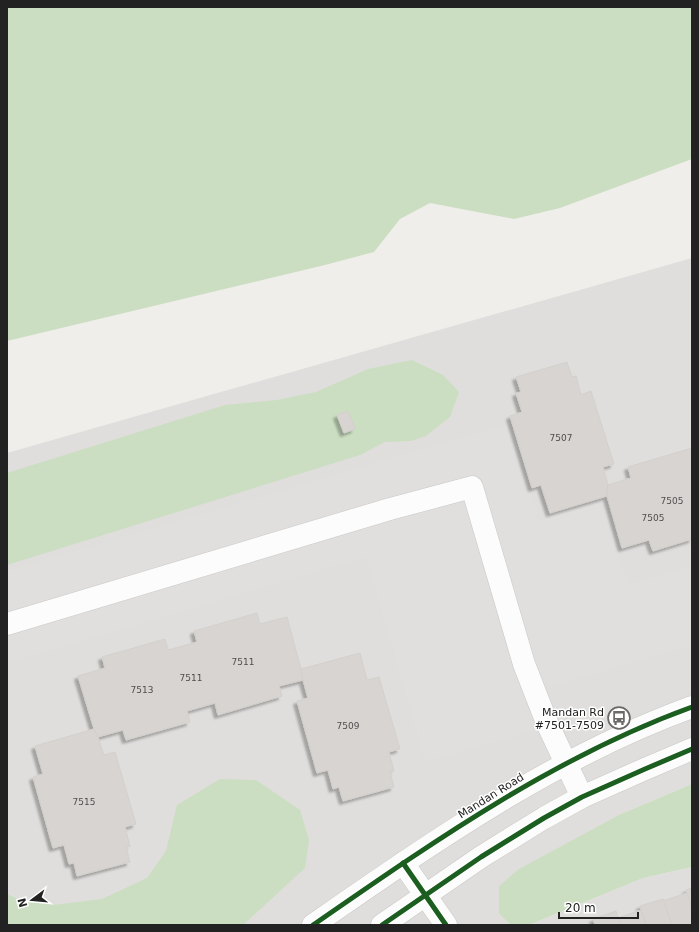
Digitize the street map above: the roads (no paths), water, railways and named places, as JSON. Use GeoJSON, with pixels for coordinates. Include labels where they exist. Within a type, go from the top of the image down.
{"type":"FeatureCollection","features":[{"type":"Feature","properties":{"kind":"street"},"geometry":{"type":"LineString","coordinates":[[7,624],[390,509],[472,487],[524,664],[547,724],[582,797]]}},
{"type":"Feature","properties":{"kind":"street","name":"Mandan Road"},"geometry":{"type":"LineString","coordinates":[[313,925],[404,863],[522,788],[566,764],[627,734],[692,707]]}},
{"type":"Feature","properties":{"kind":"street"},"geometry":{"type":"LineString","coordinates":[[382,925],[480,857],[544,818],[582,797],[692,749]]}},
{"type":"Feature","properties":{"kind":"street"},"geometry":{"type":"LineString","coordinates":[[404,863],[446,925]]}},
{"type":"Feature","properties":{"kind":"place","name":"Mandan Rd #7501-7509"},"geometry":{"type":"Point","coordinates":[619,718]}}]}
